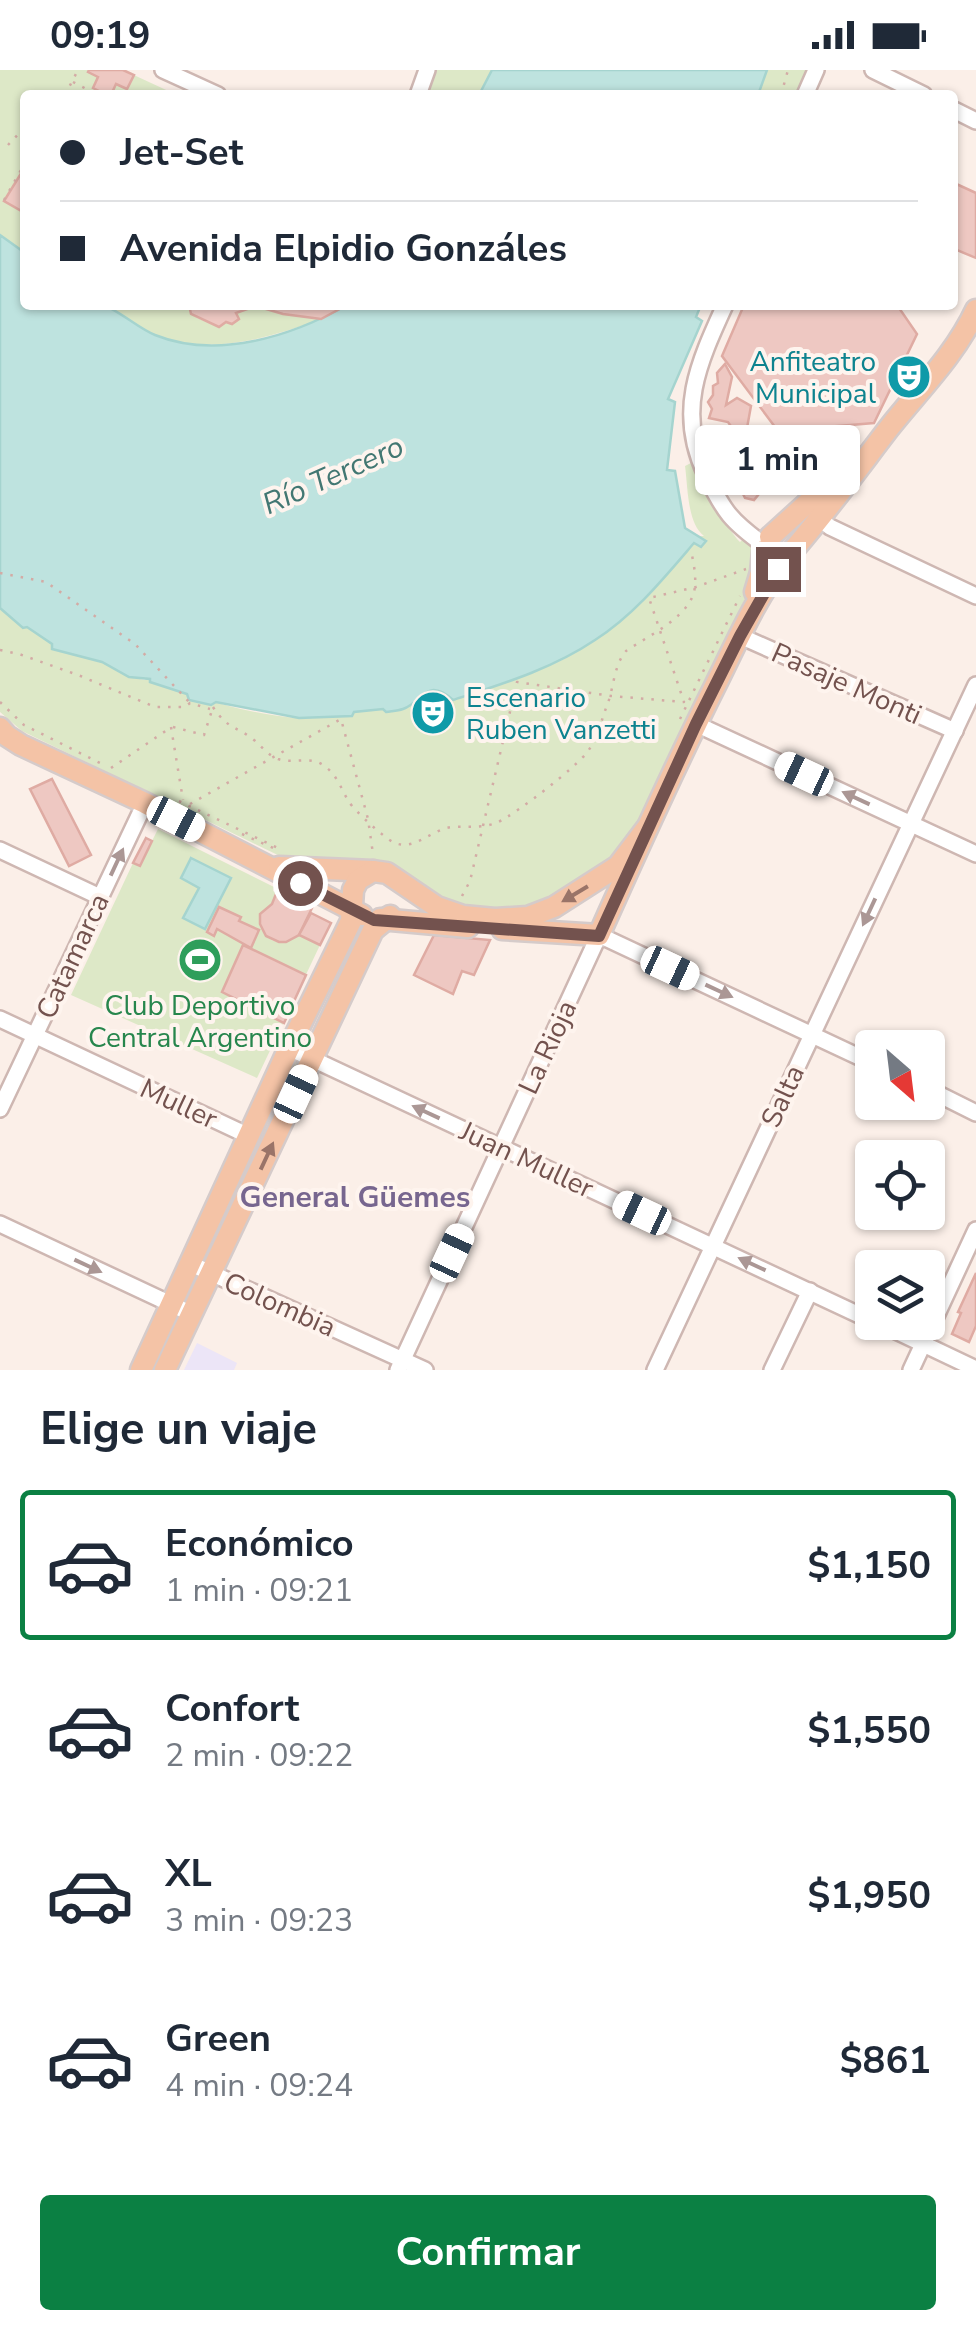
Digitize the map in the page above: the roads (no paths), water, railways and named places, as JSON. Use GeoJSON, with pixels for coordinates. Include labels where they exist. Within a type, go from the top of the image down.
{"type":"FeatureCollection","features":[{"type":"Feature","properties":{"kind":"main road"},"geometry":{"type":"LineString","coordinates":[[740,636],[759,581],[762,550],[890,428],[969,342],[976,310]]}},
{"type":"Feature","properties":{"kind":"main road"},"geometry":{"type":"LineString","coordinates":[[740,636],[774,576],[890,428]]}},
{"type":"Feature","properties":{"kind":"main road"},"geometry":{"type":"LineString","coordinates":[[762,550],[779,536],[787,540],[790,548],[787,558]]}},
{"type":"Feature","properties":{"kind":"main road","name":"La Rioja"},"geometry":{"type":"LineString","coordinates":[[599,936],[688,722],[740,636]]}},
{"type":"Feature","properties":{"kind":"main road"},"geometry":{"type":"LineString","coordinates":[[0,728],[21,745],[278,859],[370,914],[599,936]]}},
{"type":"Feature","properties":{"kind":"main road"},"geometry":{"type":"LineString","coordinates":[[278,859],[380,864],[437,907],[454,914],[495,919],[528,917],[554,907],[618,866],[646,829]]}},
{"type":"Feature","properties":{"kind":"main road"},"geometry":{"type":"LineString","coordinates":[[141,1370],[351,920],[395,912],[401,900],[400,888],[380,864]]}},
{"type":"Feature","properties":{"kind":"main road"},"geometry":{"type":"LineString","coordinates":[[165,1370],[373,930],[370,914],[353,890],[358,880],[380,864]]}},
{"type":"Feature","properties":{"kind":"street"},"geometry":{"type":"LineString","coordinates":[[163,70],[207,90]]}},
{"type":"Feature","properties":{"kind":"street"},"geometry":{"type":"LineString","coordinates":[[874,70],[914,90]]}},
{"type":"Feature","properties":{"kind":"street"},"geometry":{"type":"LineString","coordinates":[[723,310],[698,376],[691,404],[692,434],[702,466],[728,516],[762,550]]}},
{"type":"Feature","properties":{"kind":"street"},"geometry":{"type":"LineString","coordinates":[[820,520],[976,596]]}},
{"type":"Feature","properties":{"kind":"street","name":"Pasaje Monti"},"geometry":{"type":"LineString","coordinates":[[740,636],[954,730]]}},
{"type":"Feature","properties":{"kind":"street","name":"Salta"},"geometry":{"type":"LineString","coordinates":[[655,1370],[976,685]]}},
{"type":"Feature","properties":{"kind":"street"},"geometry":{"type":"LineString","coordinates":[[688,722],[976,854]]}},
{"type":"Feature","properties":{"kind":"street","name":"Catamarca"},"geometry":{"type":"LineString","coordinates":[[0,1108],[145,803]]}},
{"type":"Feature","properties":{"kind":"street"},"geometry":{"type":"LineString","coordinates":[[0,850],[100,897]]}},
{"type":"Feature","properties":{"kind":"street"},"geometry":{"type":"LineString","coordinates":[[599,936],[855,1055]]}},
{"type":"Feature","properties":{"kind":"street","name":"La Rioja"},"geometry":{"type":"LineString","coordinates":[[400,1365],[599,936]]}},
{"type":"Feature","properties":{"kind":"street","name":"Muller"},"geometry":{"type":"LineString","coordinates":[[0,1019],[249,1136]]}},
{"type":"Feature","properties":{"kind":"street","name":"Juan Muller"},"geometry":{"type":"LineString","coordinates":[[290,1048],[855,1312]]}},
{"type":"Feature","properties":{"kind":"street"},"geometry":{"type":"LineString","coordinates":[[945,1098],[976,1112]]}},
{"type":"Feature","properties":{"kind":"street","name":"Colombia"},"geometry":{"type":"LineString","coordinates":[[0,1224],[192,1314]]}},
{"type":"Feature","properties":{"kind":"street"},"geometry":{"type":"LineString","coordinates":[[911,1370],[976,1230]]}},
{"type":"Feature","properties":{"kind":"street","name":"Colombia"},"geometry":{"type":"LineString","coordinates":[[191,1264],[400,1365],[424,1370]]}},
{"type":"Feature","properties":{"kind":"street"},"geometry":{"type":"LineString","coordinates":[[772,1370],[810,1291]]}},
{"type":"Feature","properties":{"kind":"street","name":"Juan Muller"},"geometry":{"type":"LineString","coordinates":[[914,1340],[976,1369]]}},
{"type":"Feature","properties":{"kind":"water"},"geometry":{"type":"Polygon","coordinates":[[[492,70],[767,70],[760,90],[482,90],[492,70]]]}},
{"type":"Feature","properties":{"kind":"water","name":"Río Tercero"},"geometry":{"type":"Polygon","coordinates":[[[0,235],[20,249],[20,310],[114,310],[155,335],[203,345],[228,345],[278,335],[337,310],[699,310],[696,317],[702,321],[668,399],[675,402],[667,470],[675,471],[685,528],[706,541],[701,547],[694,543],[636,608],[609,630],[579,650],[526,675],[453,700],[431,690],[396,711],[299,718],[189,700],[187,694],[150,679],[129,677],[102,662],[52,649],[52,644],[23,628],[0,608],[0,235]]]}},
{"type":"Feature","properties":{"kind":"water"},"geometry":{"type":"Polygon","coordinates":[[[191,858],[231,878],[205,929],[183,918],[199,888],[181,878],[191,858]]]}},
{"type":"Feature","properties":{"kind":"place","name":"Anfiteatro Municipal"},"geometry":{"type":"Point","coordinates":[909,377]}},
{"type":"Feature","properties":{"kind":"place","name":"Escenario Ruben Vanzetti"},"geometry":{"type":"Point","coordinates":[433,713]}},
{"type":"Feature","properties":{"kind":"place","name":"Club Deportivo Central Argentino"},"geometry":{"type":"Point","coordinates":[200,960]}},
{"type":"Feature","properties":{"kind":"district","name":"General Güemes"},"geometry":{"type":"Point","coordinates":[355,1197]}}]}
